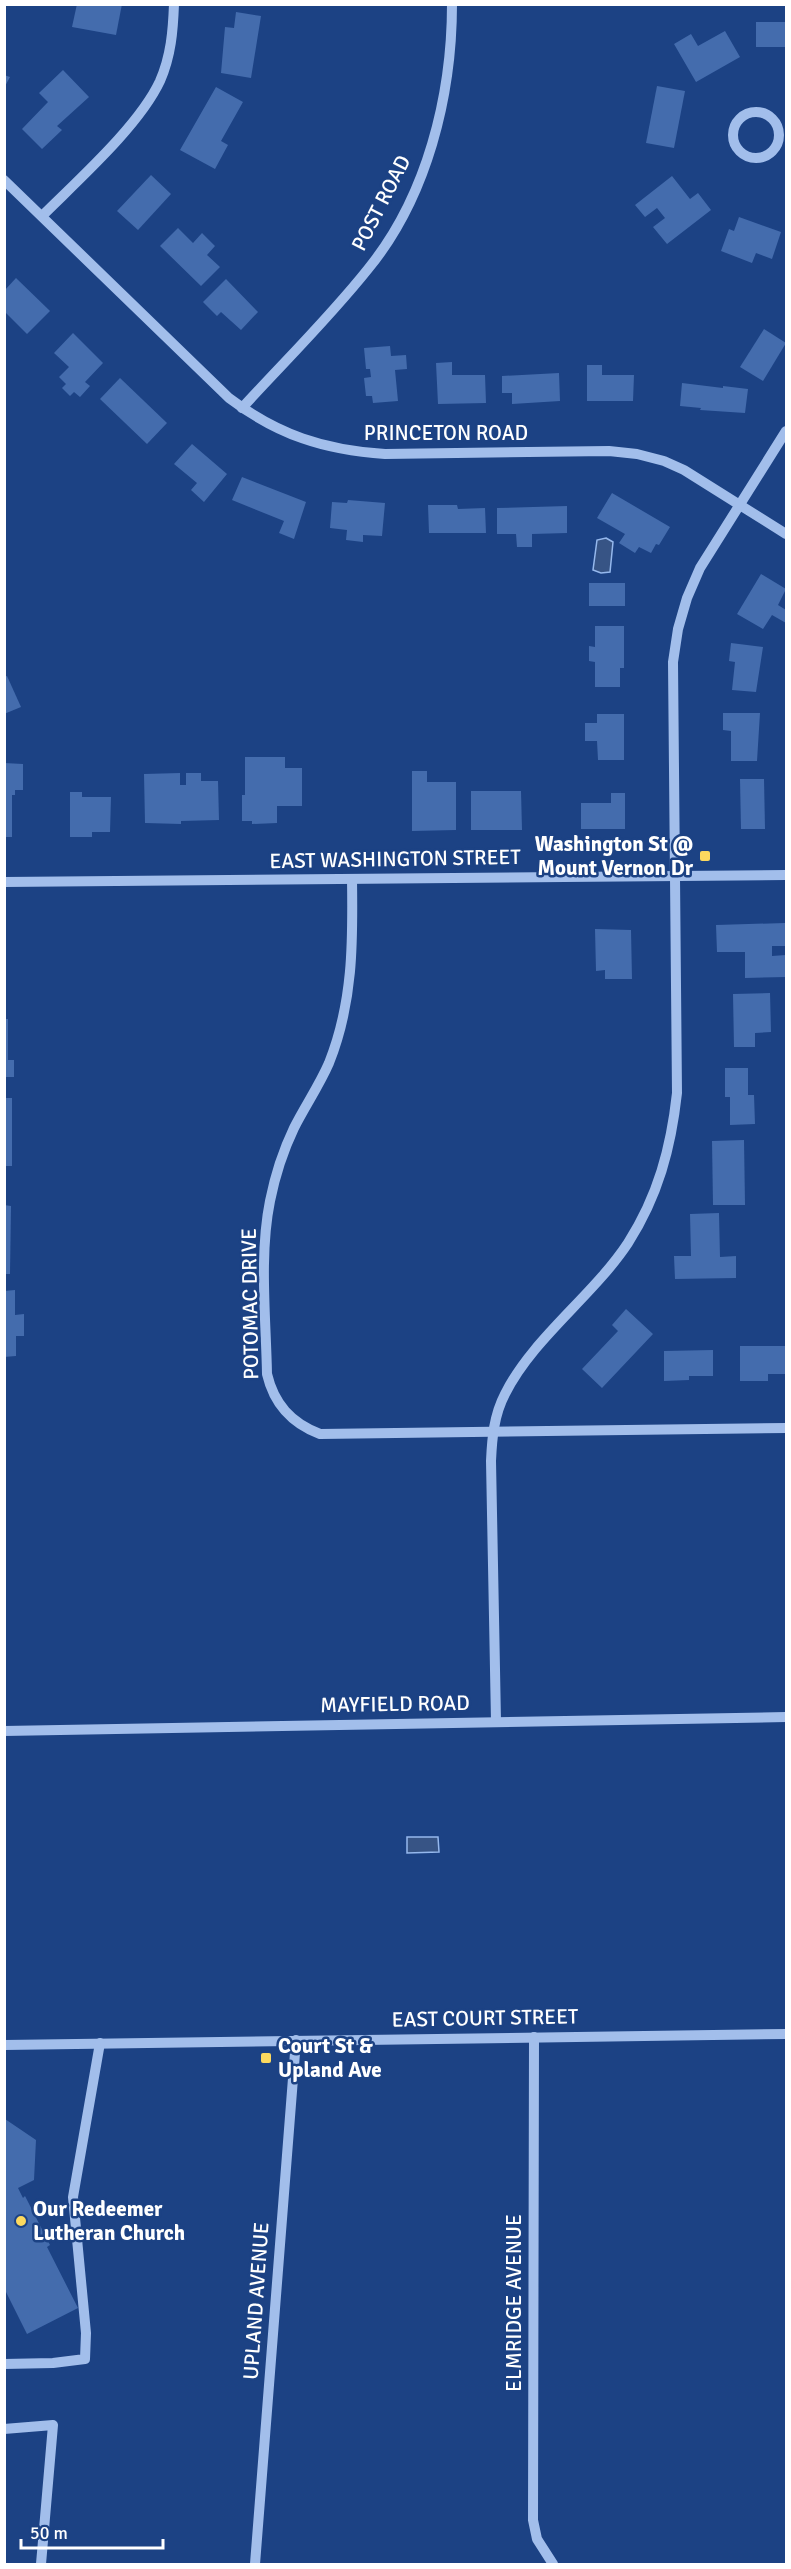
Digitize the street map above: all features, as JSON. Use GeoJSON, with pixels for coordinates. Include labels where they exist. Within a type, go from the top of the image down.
{"type":"FeatureCollection","features":[{"type":"Feature","properties":{"kind":"street"},"geometry":{"type":"LineString","coordinates":[[42,216],[103,155],[145,106],[160,81],[169,55],[174,4]]}},
{"type":"Feature","properties":{"kind":"street","name":"POST ROAD"},"geometry":{"type":"LineString","coordinates":[[242,408],[369,268],[395,229],[416,186],[433,142],[446,84],[452,4]]}},
{"type":"Feature","properties":{"kind":"street"},"geometry":{"type":"LineString","coordinates":[[752,112],[770,116],[776,121],[782,150],[757,159],[738,152],[734,144],[736,124],[742,116],[752,112]]}},
{"type":"Feature","properties":{"kind":"street","name":"PRINCETON ROAD"},"geometry":{"type":"LineString","coordinates":[[4,180],[229,398],[286,433],[318,445],[351,452],[385,454],[609,451],[637,454],[664,461],[684,470],[786,534]]}},
{"type":"Feature","properties":{"kind":"street"},"geometry":{"type":"LineString","coordinates":[[496,1721],[491,1461],[493,1432],[504,1396],[518,1371],[609,1268],[627,1244],[647,1209],[663,1172],[673,1133],[677,1093],[673,662],[678,629],[687,598],[700,568],[786,431]]}},
{"type":"Feature","properties":{"kind":"street","name":"EAST WASHINGTON STREET"},"geometry":{"type":"LineString","coordinates":[[4,882],[786,875]]}},
{"type":"Feature","properties":{"kind":"street","name":"POTOMAC DRIVE"},"geometry":{"type":"LineString","coordinates":[[352,879],[351,983],[342,1024],[328,1065],[294,1128],[279,1164],[269,1202],[265,1250],[267,1374],[270,1389],[278,1404],[291,1419],[320,1434],[786,1428]]}},
{"type":"Feature","properties":{"kind":"street","name":"MAYFIELD ROAD"},"geometry":{"type":"LineString","coordinates":[[4,1731],[786,1717]]}},
{"type":"Feature","properties":{"kind":"street","name":"EAST COURT STREET"},"geometry":{"type":"LineString","coordinates":[[4,2045],[786,2034]]}},
{"type":"Feature","properties":{"kind":"street","name":"ELMRIDGE AVENUE"},"geometry":{"type":"LineString","coordinates":[[534,2037],[533,2520],[537,2539],[553,2565]]}},
{"type":"Feature","properties":{"kind":"street","name":"UPLAND AVENUE"},"geometry":{"type":"LineString","coordinates":[[255,2565],[296,2040]]}},
{"type":"Feature","properties":{"kind":"street"},"geometry":{"type":"LineString","coordinates":[[4,2364],[53,2363],[85,2359],[86,2333],[73,2197],[100,2043]]}},
{"type":"Feature","properties":{"kind":"street"},"geometry":{"type":"LineString","coordinates":[[4,2429],[53,2425],[41,2565]]}},
{"type":"Feature","properties":{"kind":"water"},"geometry":{"type":"Polygon","coordinates":[[[606,538],[613,542],[610,572],[601,573],[593,570],[597,540],[606,538]]]}},
{"type":"Feature","properties":{"kind":"water"},"geometry":{"type":"Polygon","coordinates":[[[407,1837],[438,1837],[439,1852],[407,1853],[407,1837]]]}},
{"type":"Feature","properties":{"kind":"building"},"geometry":{"type":"Polygon","coordinates":[[[77,4],[122,4],[116,35],[72,27],[77,4]]]}},
{"type":"Feature","properties":{"kind":"building"},"geometry":{"type":"Polygon","coordinates":[[[236,12],[261,16],[251,78],[221,73],[225,27],[234,28],[236,12]]]}},
{"type":"Feature","properties":{"kind":"building"},"geometry":{"type":"Polygon","coordinates":[[[756,22],[786,22],[786,47],[756,47],[756,22]]]}},
{"type":"Feature","properties":{"kind":"building"},"geometry":{"type":"Polygon","coordinates":[[[725,31],[740,57],[696,82],[674,44],[691,34],[698,46],[725,31]]]}},
{"type":"Feature","properties":{"kind":"building"},"geometry":{"type":"Polygon","coordinates":[[[63,70],[89,97],[57,126],[62,130],[42,149],[22,129],[48,102],[39,93],[63,70]]]}},
{"type":"Feature","properties":{"kind":"building"},"geometry":{"type":"Polygon","coordinates":[[[4,75],[10,77],[4,88],[4,75]]]}},
{"type":"Feature","properties":{"kind":"building"},"geometry":{"type":"Polygon","coordinates":[[[657,86],[685,91],[674,148],[646,143],[657,86]]]}},
{"type":"Feature","properties":{"kind":"building"},"geometry":{"type":"Polygon","coordinates":[[[216,87],[243,102],[221,141],[228,145],[215,169],[180,150],[216,87]]]}},
{"type":"Feature","properties":{"kind":"building"},"geometry":{"type":"Polygon","coordinates":[[[151,175],[171,194],[138,230],[117,211],[151,175]]]}},
{"type":"Feature","properties":{"kind":"building"},"geometry":{"type":"Polygon","coordinates":[[[672,176],[690,199],[698,193],[711,210],[667,244],[653,227],[665,218],[657,208],[645,217],[635,205],[672,176]]]}},
{"type":"Feature","properties":{"kind":"building"},"geometry":{"type":"Polygon","coordinates":[[[739,217],[781,232],[772,259],[756,253],[752,263],[721,251],[729,229],[734,231],[739,217]]]}},
{"type":"Feature","properties":{"kind":"building"},"geometry":{"type":"Polygon","coordinates":[[[178,228],[193,243],[202,233],[215,246],[207,255],[220,267],[201,286],[160,246],[178,228]]]}},
{"type":"Feature","properties":{"kind":"building"},"geometry":{"type":"Polygon","coordinates":[[[16,278],[50,311],[27,334],[5,312],[5,290],[16,278]]]}},
{"type":"Feature","properties":{"kind":"building"},"geometry":{"type":"Polygon","coordinates":[[[226,279],[258,312],[241,330],[221,312],[217,316],[203,302],[226,279]]]}},
{"type":"Feature","properties":{"kind":"building"},"geometry":{"type":"Polygon","coordinates":[[[764,329],[786,343],[763,381],[740,367],[764,329]]]}},
{"type":"Feature","properties":{"kind":"building"},"geometry":{"type":"Polygon","coordinates":[[[73,333],[103,363],[85,382],[90,386],[80,397],[74,392],[70,396],[62,388],[66,384],[59,377],[69,367],[54,353],[73,333]]]}},
{"type":"Feature","properties":{"kind":"building"},"geometry":{"type":"Polygon","coordinates":[[[390,346],[391,356],[406,355],[407,369],[395,370],[398,401],[373,403],[372,396],[366,396],[364,378],[371,377],[370,369],[366,369],[364,348],[390,346]]]}},
{"type":"Feature","properties":{"kind":"building"},"geometry":{"type":"Polygon","coordinates":[[[452,362],[452,375],[485,375],[486,403],[438,404],[436,363],[452,362]]]}},
{"type":"Feature","properties":{"kind":"building"},"geometry":{"type":"Polygon","coordinates":[[[587,365],[602,365],[602,375],[634,375],[633,401],[587,401],[587,365]]]}},
{"type":"Feature","properties":{"kind":"building"},"geometry":{"type":"Polygon","coordinates":[[[559,373],[560,401],[512,404],[512,393],[502,393],[502,376],[559,373]]]}},
{"type":"Feature","properties":{"kind":"building"},"geometry":{"type":"Polygon","coordinates":[[[120,378],[167,423],[147,444],[100,399],[120,378]]]}},
{"type":"Feature","properties":{"kind":"building"},"geometry":{"type":"Polygon","coordinates":[[[682,383],[748,389],[745,413],[700,410],[701,408],[680,406],[682,383]]]}},
{"type":"Feature","properties":{"kind":"building"},"geometry":{"type":"Polygon","coordinates":[[[192,444],[227,474],[204,502],[191,490],[197,483],[174,464],[192,444]]]}},
{"type":"Feature","properties":{"kind":"building"},"geometry":{"type":"Polygon","coordinates":[[[242,477],[306,502],[294,539],[279,533],[284,521],[232,500],[242,477]]]}},
{"type":"Feature","properties":{"kind":"building"},"geometry":{"type":"Polygon","coordinates":[[[612,493],[670,527],[651,553],[639,547],[635,553],[619,543],[625,534],[597,518],[612,493]]]}},
{"type":"Feature","properties":{"kind":"building"},"geometry":{"type":"Polygon","coordinates":[[[348,500],[385,503],[382,536],[363,535],[363,542],[346,540],[347,530],[330,528],[332,502],[347,503],[348,500]]]}},
{"type":"Feature","properties":{"kind":"building"},"geometry":{"type":"Polygon","coordinates":[[[428,505],[457,505],[458,509],[485,508],[486,533],[429,533],[428,505]]]}},
{"type":"Feature","properties":{"kind":"building"},"geometry":{"type":"Polygon","coordinates":[[[567,506],[567,533],[532,534],[532,547],[517,547],[516,534],[497,534],[497,508],[567,506]]]}},
{"type":"Feature","properties":{"kind":"building"},"geometry":{"type":"Polygon","coordinates":[[[761,574],[786,589],[778,605],[786,610],[786,623],[772,615],[763,629],[737,614],[761,574]]]}},
{"type":"Feature","properties":{"kind":"building"},"geometry":{"type":"Polygon","coordinates":[[[589,583],[625,583],[625,606],[589,606],[589,583]]]}},
{"type":"Feature","properties":{"kind":"building"},"geometry":{"type":"Polygon","coordinates":[[[595,626],[624,626],[624,668],[620,668],[620,687],[595,687],[595,662],[589,661],[589,646],[595,647],[595,626]]]}},
{"type":"Feature","properties":{"kind":"building"},"geometry":{"type":"Polygon","coordinates":[[[731,643],[763,647],[756,692],[732,690],[735,662],[729,661],[731,643]]]}},
{"type":"Feature","properties":{"kind":"building"},"geometry":{"type":"Polygon","coordinates":[[[7,676],[21,707],[4,714],[4,677],[7,676]]]}},
{"type":"Feature","properties":{"kind":"building"},"geometry":{"type":"Polygon","coordinates":[[[723,713],[760,713],[757,761],[731,761],[731,731],[723,730],[723,713]]]}},
{"type":"Feature","properties":{"kind":"building"},"geometry":{"type":"Polygon","coordinates":[[[597,714],[624,714],[624,760],[598,760],[597,741],[585,741],[585,723],[597,723],[597,714]]]}},
{"type":"Feature","properties":{"kind":"building"},"geometry":{"type":"Polygon","coordinates":[[[245,757],[285,757],[285,768],[302,768],[302,806],[277,806],[277,823],[252,824],[252,821],[242,821],[245,757]]]}},
{"type":"Feature","properties":{"kind":"building"},"geometry":{"type":"Polygon","coordinates":[[[4,763],[23,764],[23,790],[15,790],[15,795],[12,795],[12,837],[4,837],[4,763]]]}},
{"type":"Feature","properties":{"kind":"building"},"geometry":{"type":"Polygon","coordinates":[[[412,771],[427,771],[427,782],[456,782],[456,830],[412,831],[412,771]]]}},
{"type":"Feature","properties":{"kind":"building"},"geometry":{"type":"Polygon","coordinates":[[[180,773],[180,785],[186,785],[186,773],[201,773],[201,781],[218,781],[219,820],[181,821],[181,824],[145,823],[144,774],[180,773]]]}},
{"type":"Feature","properties":{"kind":"building"},"geometry":{"type":"Polygon","coordinates":[[[740,779],[764,779],[765,829],[741,829],[740,779]]]}},
{"type":"Feature","properties":{"kind":"building"},"geometry":{"type":"Polygon","coordinates":[[[471,791],[521,791],[522,830],[471,830],[471,791]]]}},
{"type":"Feature","properties":{"kind":"building"},"geometry":{"type":"Polygon","coordinates":[[[70,792],[82,792],[82,797],[111,797],[110,832],[92,832],[92,837],[70,837],[70,792]]]}},
{"type":"Feature","properties":{"kind":"building"},"geometry":{"type":"Polygon","coordinates":[[[611,793],[625,793],[625,829],[581,829],[581,803],[611,803],[611,793]]]}},
{"type":"Feature","properties":{"kind":"building"},"geometry":{"type":"Polygon","coordinates":[[[785,923],[786,946],[772,946],[772,956],[786,955],[786,977],[745,978],[745,952],[717,952],[716,925],[785,923]]]}},
{"type":"Feature","properties":{"kind":"building"},"geometry":{"type":"Polygon","coordinates":[[[595,929],[631,930],[632,979],[605,979],[605,970],[596,971],[595,929]]]}},
{"type":"Feature","properties":{"kind":"building"},"geometry":{"type":"Polygon","coordinates":[[[770,993],[771,1032],[755,1033],[755,1047],[734,1047],[733,994],[770,993]]]}},
{"type":"Feature","properties":{"kind":"building"},"geometry":{"type":"Polygon","coordinates":[[[4,1019],[8,1019],[8,1060],[14,1060],[14,1077],[4,1077],[4,1019]]]}},
{"type":"Feature","properties":{"kind":"building"},"geometry":{"type":"Polygon","coordinates":[[[725,1068],[748,1068],[748,1095],[754,1095],[755,1124],[730,1125],[730,1097],[725,1097],[725,1068]]]}},
{"type":"Feature","properties":{"kind":"building"},"geometry":{"type":"Polygon","coordinates":[[[4,1098],[12,1098],[12,1166],[4,1166],[4,1098]]]}},
{"type":"Feature","properties":{"kind":"building"},"geometry":{"type":"Polygon","coordinates":[[[744,1140],[745,1205],[713,1205],[712,1141],[744,1140]]]}},
{"type":"Feature","properties":{"kind":"building"},"geometry":{"type":"Polygon","coordinates":[[[4,1205],[11,1206],[10,1274],[4,1274],[4,1205]]]}},
{"type":"Feature","properties":{"kind":"building"},"geometry":{"type":"Polygon","coordinates":[[[719,1213],[720,1257],[736,1256],[736,1278],[675,1279],[674,1256],[691,1256],[690,1214],[719,1213]]]}},
{"type":"Feature","properties":{"kind":"building"},"geometry":{"type":"Polygon","coordinates":[[[15,1290],[15,1315],[24,1314],[24,1336],[16,1336],[16,1356],[4,1357],[4,1291],[15,1290]]]}},
{"type":"Feature","properties":{"kind":"building"},"geometry":{"type":"Polygon","coordinates":[[[626,1309],[653,1334],[602,1388],[582,1369],[618,1331],[612,1325],[626,1309]]]}},
{"type":"Feature","properties":{"kind":"building"},"geometry":{"type":"Polygon","coordinates":[[[740,1346],[786,1346],[786,1374],[768,1374],[768,1381],[740,1381],[740,1346]]]}},
{"type":"Feature","properties":{"kind":"building"},"geometry":{"type":"Polygon","coordinates":[[[713,1350],[713,1376],[689,1376],[689,1380],[664,1381],[664,1351],[713,1350]]]}},
{"type":"Feature","properties":{"kind":"building","name":"Our Redeemer Lutheran Church"},"geometry":{"type":"Polygon","coordinates":[[[5,2119],[36,2140],[34,2180],[18,2188],[23,2198],[25,2196],[50,2245],[47,2247],[78,2308],[27,2334],[5,2290],[5,2119]]]}},
{"type":"Feature","properties":{"kind":"place","name":"Washington St @ Mount Vernon Dr"},"geometry":{"type":"Point","coordinates":[705,856]}},
{"type":"Feature","properties":{"kind":"place","name":"Court St & Upland Ave"},"geometry":{"type":"Point","coordinates":[266,2058]}},
{"type":"Feature","properties":{"kind":"place","name":"Our Redeemer Lutheran Church"},"geometry":{"type":"Point","coordinates":[21,2221]}}]}
